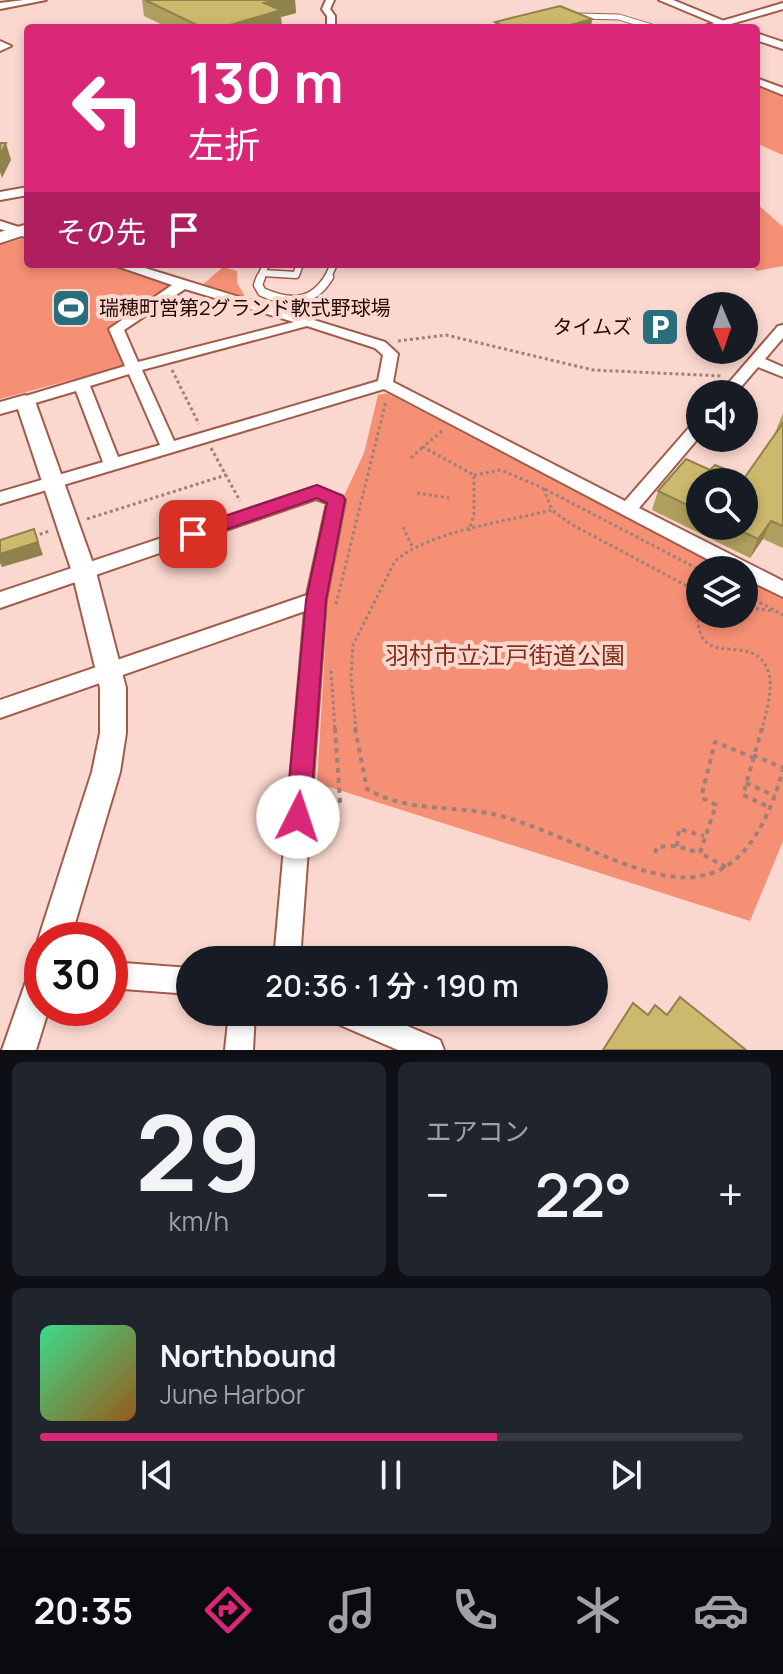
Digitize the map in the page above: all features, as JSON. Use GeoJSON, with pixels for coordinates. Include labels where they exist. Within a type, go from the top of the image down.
{"type":"FeatureCollection","features":[{"type":"Feature","properties":{"kind":"main road"},"geometry":{"type":"LineString","coordinates":[[719,24],[783,6]]}},
{"type":"Feature","properties":{"kind":"main road"},"geometry":{"type":"LineString","coordinates":[[0,238],[24,232]]}},
{"type":"Feature","properties":{"kind":"street"},"geometry":{"type":"LineString","coordinates":[[0,6],[42,0]]}},
{"type":"Feature","properties":{"kind":"street"},"geometry":{"type":"LineString","coordinates":[[330,0],[326,9],[331,16],[331,24]]}},
{"type":"Feature","properties":{"kind":"street"},"geometry":{"type":"LineString","coordinates":[[664,0],[723,23]]}},
{"type":"Feature","properties":{"kind":"street"},"geometry":{"type":"LineString","coordinates":[[760,37],[783,46]]}},
{"type":"Feature","properties":{"kind":"street"},"geometry":{"type":"LineString","coordinates":[[760,83],[783,92]]}},
{"type":"Feature","properties":{"kind":"street"},"geometry":{"type":"LineString","coordinates":[[0,196],[24,192]]}},
{"type":"Feature","properties":{"kind":"street"},"geometry":{"type":"LineString","coordinates":[[0,225],[24,232]]}},
{"type":"Feature","properties":{"kind":"street"},"geometry":{"type":"LineString","coordinates":[[130,268],[380,345],[391,354],[388,385]]}},
{"type":"Feature","properties":{"kind":"street"},"geometry":{"type":"LineString","coordinates":[[169,447],[116,329],[181,285]]}},
{"type":"Feature","properties":{"kind":"street"},"geometry":{"type":"LineString","coordinates":[[0,408],[306,321]]}},
{"type":"Feature","properties":{"kind":"street"},"geometry":{"type":"LineString","coordinates":[[758,359],[783,329]]}},
{"type":"Feature","properties":{"kind":"street"},"geometry":{"type":"LineString","coordinates":[[758,362],[783,372]]}},
{"type":"Feature","properties":{"kind":"street"},"geometry":{"type":"LineString","coordinates":[[739,380],[753,364]]}},
{"type":"Feature","properties":{"kind":"street"},"geometry":{"type":"LineString","coordinates":[[81,384],[112,464]]}},
{"type":"Feature","properties":{"kind":"street"},"geometry":{"type":"LineString","coordinates":[[0,498],[388,385],[783,590]]}},
{"type":"Feature","properties":{"kind":"street"},"geometry":{"type":"LineString","coordinates":[[25,401],[50,482],[84,572],[109,669],[114,711],[110,753],[59,922]]}},
{"type":"Feature","properties":{"kind":"street"},"geometry":{"type":"LineString","coordinates":[[628,509],[686,442]]}},
{"type":"Feature","properties":{"kind":"street"},"geometry":{"type":"LineString","coordinates":[[0,600],[317,492],[336,500],[288,946]]}},
{"type":"Feature","properties":{"kind":"street"},"geometry":{"type":"LineString","coordinates":[[0,709],[109,669],[325,605]]}},
{"type":"Feature","properties":{"kind":"street"},"geometry":{"type":"LineString","coordinates":[[128,976],[176,980]]}},
{"type":"Feature","properties":{"kind":"street"},"geometry":{"type":"LineString","coordinates":[[19,1050],[27,1026]]}},
{"type":"Feature","properties":{"kind":"street"},"geometry":{"type":"LineString","coordinates":[[239,1050],[241,1026]]}},
{"type":"Feature","properties":{"kind":"street"},"geometry":{"type":"LineString","coordinates":[[375,1026],[430,1050]]}},
{"type":"Feature","properties":{"kind":"lane"},"geometry":{"type":"LineString","coordinates":[[579,16],[633,19],[645,24]]}},
{"type":"Feature","properties":{"kind":"lane"},"geometry":{"type":"LineString","coordinates":[[265,268],[258,285],[262,292],[292,301],[320,294],[328,285],[333,268]]}},
{"type":"Feature","properties":{"kind":"lane"},"geometry":{"type":"LineString","coordinates":[[263,273],[296,275],[299,268]]}},
{"type":"Feature","properties":{"kind":"path"},"geometry":{"type":"LineString","coordinates":[[391,343],[435,334],[446,335],[593,370],[728,376]]}},
{"type":"Feature","properties":{"kind":"path"},"geometry":{"type":"LineString","coordinates":[[325,605],[388,385]]}},
{"type":"Feature","properties":{"kind":"path"},"geometry":{"type":"LineString","coordinates":[[411,458],[455,420]]}},
{"type":"Feature","properties":{"kind":"path"},"geometry":{"type":"LineString","coordinates":[[423,447],[474,475]]}},
{"type":"Feature","properties":{"kind":"path"},"geometry":{"type":"LineString","coordinates":[[474,475],[487,469],[515,473],[686,563]]}},
{"type":"Feature","properties":{"kind":"path"},"geometry":{"type":"LineString","coordinates":[[27,538],[226,475]]}},
{"type":"Feature","properties":{"kind":"path"},"geometry":{"type":"LineString","coordinates":[[469,531],[474,514],[474,475]]}},
{"type":"Feature","properties":{"kind":"path"},"geometry":{"type":"LineString","coordinates":[[543,488],[552,510],[571,524],[686,586]]}},
{"type":"Feature","properties":{"kind":"path"},"geometry":{"type":"LineString","coordinates":[[417,493],[449,498]]}},
{"type":"Feature","properties":{"kind":"path"},"geometry":{"type":"LineString","coordinates":[[552,510],[469,531],[413,548],[398,556],[353,644],[353,689],[361,772],[367,789],[414,809],[485,812],[649,870],[685,879],[709,877],[726,867],[766,823],[783,769],[715,742],[702,794],[704,799],[716,805],[700,853]]}},
{"type":"Feature","properties":{"kind":"path"},"geometry":{"type":"LineString","coordinates":[[403,527],[413,548]]}},
{"type":"Feature","properties":{"kind":"path"},"geometry":{"type":"LineString","coordinates":[[758,602],[783,615]]}},
{"type":"Feature","properties":{"kind":"path"},"geometry":{"type":"LineString","coordinates":[[758,609],[777,612]]}},
{"type":"Feature","properties":{"kind":"path"},"geometry":{"type":"LineString","coordinates":[[698,628],[702,638],[723,649],[751,654],[768,668],[768,697],[743,795],[771,808]]}},
{"type":"Feature","properties":{"kind":"path"},"geometry":{"type":"LineString","coordinates":[[314,794],[340,801],[331,667]]}},
{"type":"Feature","properties":{"kind":"path"},"geometry":{"type":"LineString","coordinates":[[746,783],[775,796]]}},
{"type":"Feature","properties":{"kind":"path"},"geometry":{"type":"LineString","coordinates":[[677,846],[679,829],[704,836]]}},
{"type":"Feature","properties":{"kind":"path"},"geometry":{"type":"LineString","coordinates":[[655,853],[657,847],[677,846],[700,853],[726,867]]}},
{"type":"Feature","properties":{"kind":"green space"},"geometry":{"type":"Polygon","coordinates":[[[760,85],[783,94],[783,155],[760,145],[760,85]]]}},
{"type":"Feature","properties":{"kind":"green space"},"geometry":{"type":"Polygon","coordinates":[[[760,207],[783,227],[783,266],[757,271],[754,268],[760,268],[760,207]]]}},
{"type":"Feature","properties":{"kind":"green space","name":"瑞穂町営第2グランド軟式野球場"},"geometry":{"type":"Polygon","coordinates":[[[24,238],[24,268],[118,268],[170,286],[114,329],[127,365],[0,399],[0,245],[24,238]]]}},
{"type":"Feature","properties":{"kind":"green space"},"geometry":{"type":"Polygon","coordinates":[[[222,268],[226,268],[237,271],[237,283],[246,298],[201,286],[222,268]]]}},
{"type":"Feature","properties":{"kind":"green space","name":"羽村市立江戸街道公園"},"geometry":{"type":"Polygon","coordinates":[[[387,393],[700,556],[686,556],[686,628],[758,628],[758,586],[783,599],[783,841],[750,921],[317,783],[328,598],[343,498],[364,453],[378,395],[387,393]]]}},
{"type":"Feature","properties":{"kind":"building"},"geometry":{"type":"Polygon","coordinates":[[[145,0],[277,0],[264,3],[281,10],[234,24],[195,24],[145,0]]]}},
{"type":"Feature","properties":{"kind":"building"},"geometry":{"type":"Polygon","coordinates":[[[560,6],[592,19],[574,24],[495,22],[560,6]]]}},
{"type":"Feature","properties":{"kind":"building"},"geometry":{"type":"Polygon","coordinates":[[[783,423],[783,526],[771,521],[758,539],[758,468],[751,468],[783,423]]]}},
{"type":"Feature","properties":{"kind":"building"},"geometry":{"type":"Polygon","coordinates":[[[686,459],[706,468],[686,468],[686,504],[658,491],[686,459]]]}},
{"type":"Feature","properties":{"kind":"building"},"geometry":{"type":"Polygon","coordinates":[[[34,529],[38,542],[0,554],[0,540],[34,529]]]}},
{"type":"Feature","properties":{"kind":"building"},"geometry":{"type":"Polygon","coordinates":[[[680,997],[746,1050],[603,1050],[633,1003],[648,1015],[655,1005],[667,1015],[680,997]]]}},
{"type":"Feature","properties":{"kind":"place","name":"瑞穂町営第2グランド軟式野球場"},"geometry":{"type":"Point","coordinates":[71,308]}},
{"type":"Feature","properties":{"kind":"place","name":"タイムズ"},"geometry":{"type":"Point","coordinates":[660,327]}},
{"type":"Feature","properties":{"kind":"route"},"geometry":{"type":"LineString","coordinates":[[193,534],[317,492],[336,500],[316,600],[298,817]]}}]}
